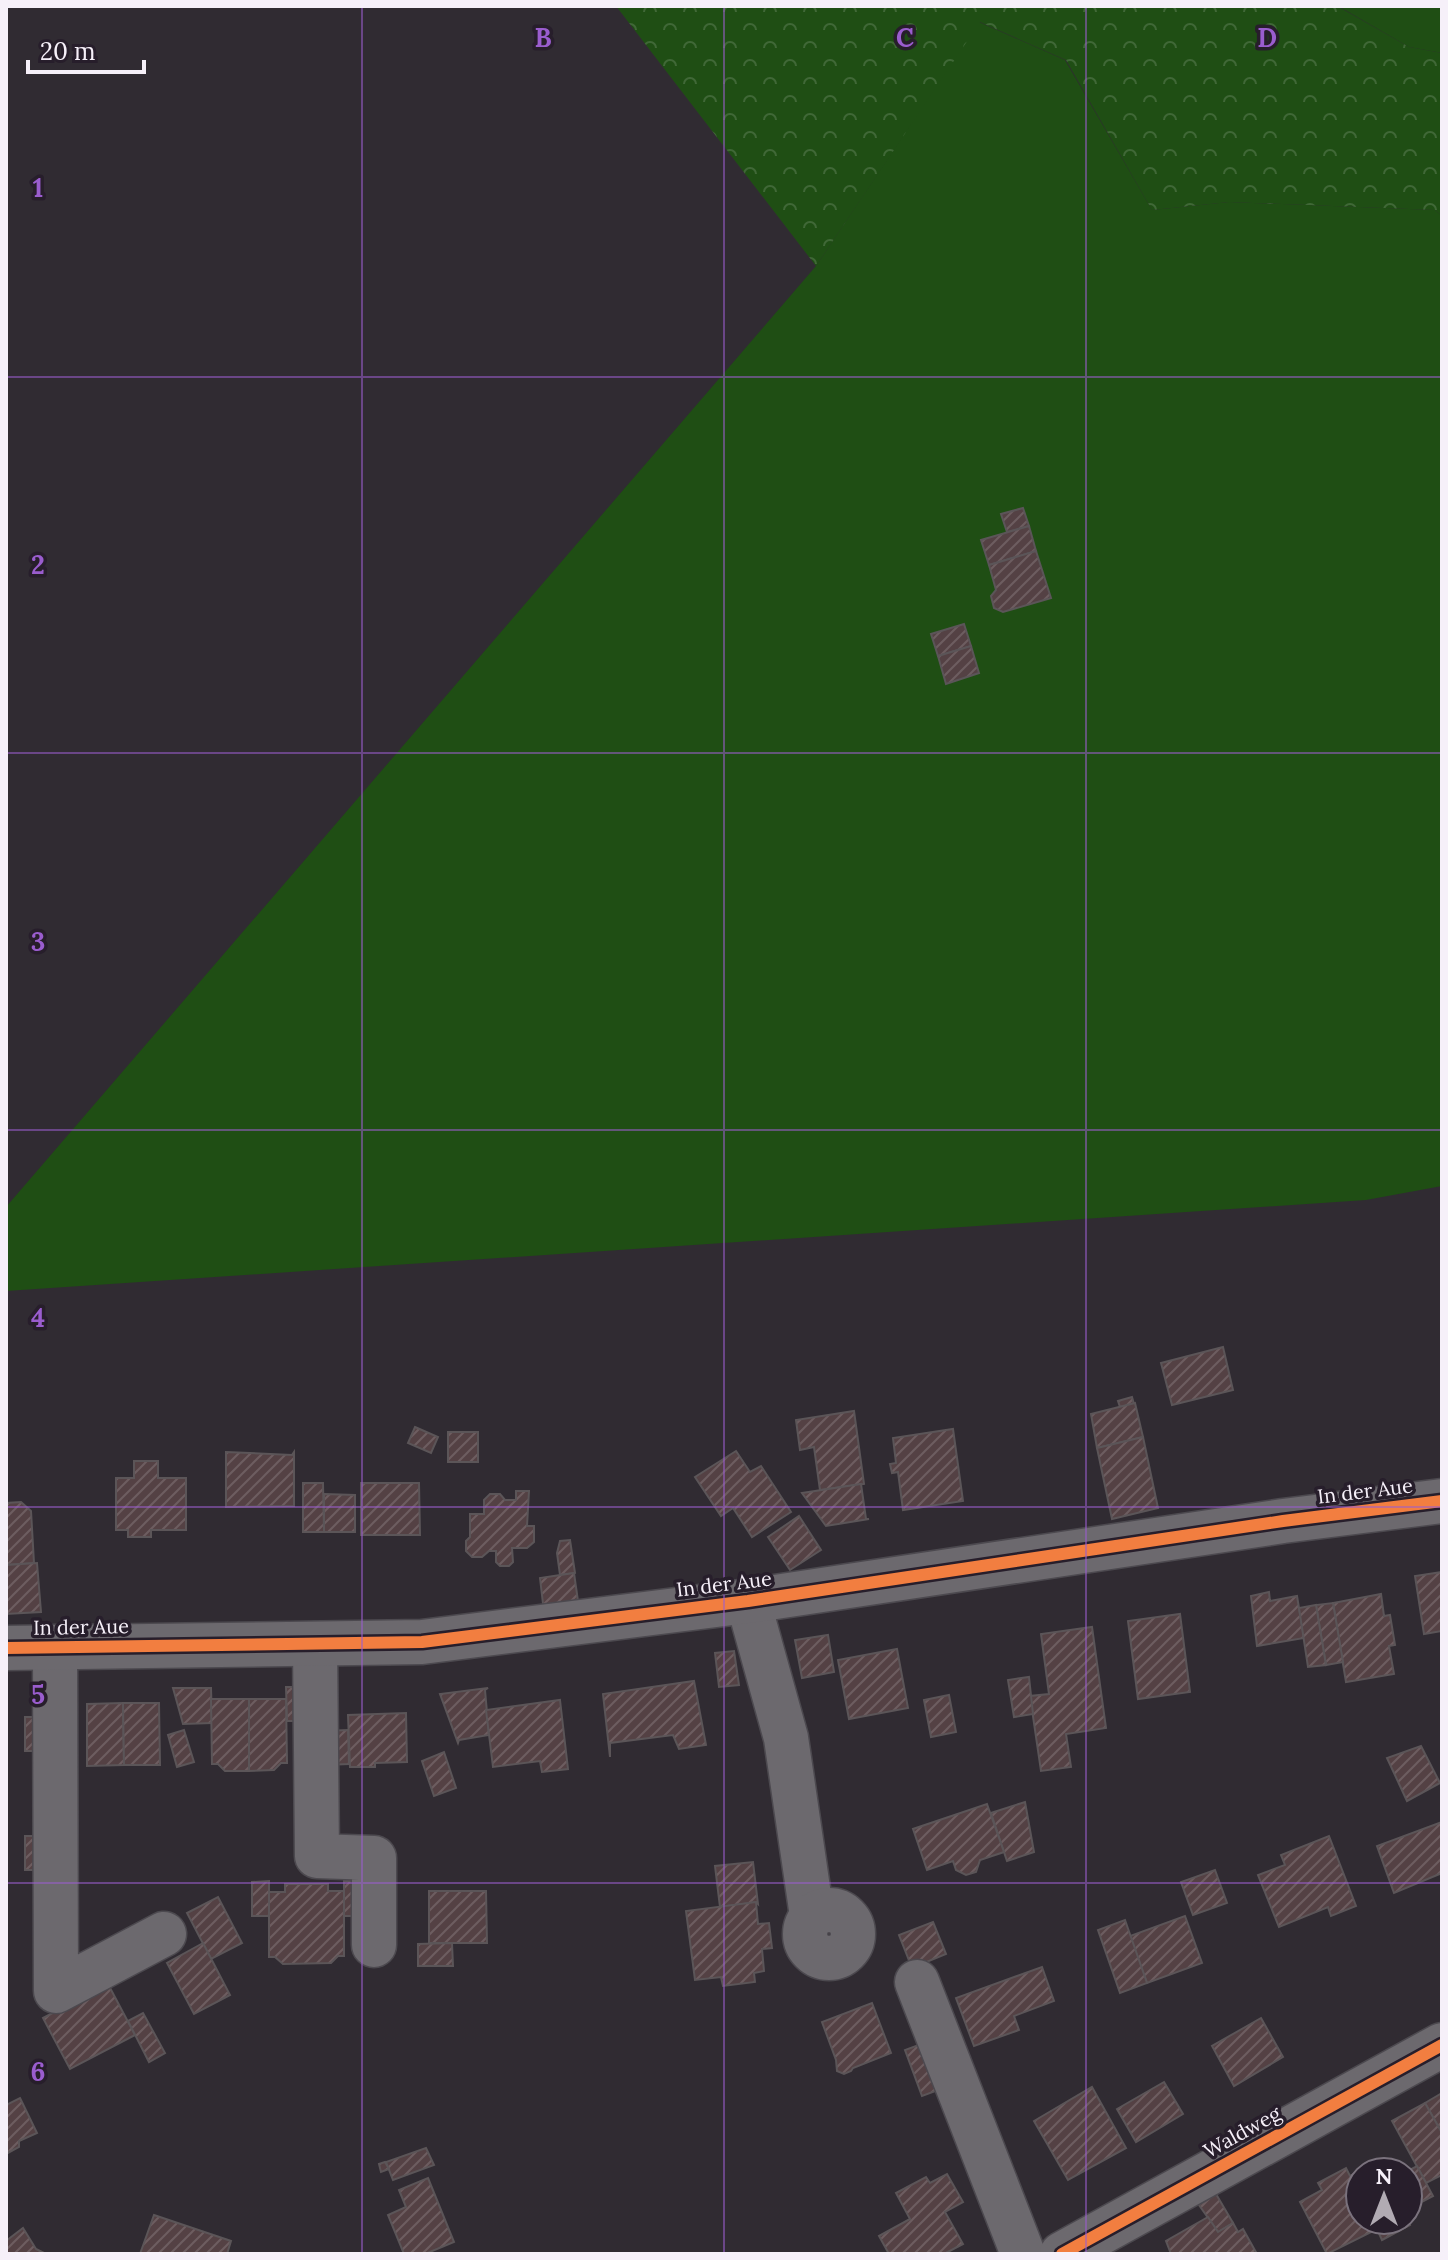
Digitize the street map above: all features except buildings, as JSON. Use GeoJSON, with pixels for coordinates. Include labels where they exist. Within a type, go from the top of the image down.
{"type":"FeatureCollection","features":[{"type":"Feature","properties":{"kind":"street","name":"In der Aue"},"geometry":{"type":"LineString","coordinates":[[6,1648],[422,1642],[748,1601],[1442,1501]]}},
{"type":"Feature","properties":{"kind":"street"},"geometry":{"type":"LineString","coordinates":[[748,1601],[786,1738],[812,1916]]}},
{"type":"Feature","properties":{"kind":"street"},"geometry":{"type":"LineString","coordinates":[[315,1644],[317,1856],[374,1858],[374,1945]]}},
{"type":"Feature","properties":{"kind":"street"},"geometry":{"type":"LineString","coordinates":[[55,1647],[56,1991],[164,1934]]}},
{"type":"Feature","properties":{"kind":"street"},"geometry":{"type":"LineString","coordinates":[[917,1982],[1023,2254]]}},
{"type":"Feature","properties":{"kind":"street","name":"Waldweg"},"geometry":{"type":"LineString","coordinates":[[1062,2254],[1442,2045]]}},
{"type":"Feature","properties":{"kind":"green space"},"geometry":{"type":"Polygon","coordinates":[[[616,6],[1337,6],[1409,47],[1442,53],[1442,216],[1435,210],[1229,202],[1152,210],[1066,60],[980,22],[816,266],[616,6]]]}},
{"type":"Feature","properties":{"kind":"green space"},"geometry":{"type":"Polygon","coordinates":[[[1338,6],[1442,6],[1442,53],[1409,47],[1338,6]]]}},
{"type":"Feature","properties":{"kind":"green space"},"geometry":{"type":"Polygon","coordinates":[[[979,22],[1065,60],[1152,210],[1229,202],[1435,210],[1442,216],[1442,1186],[1366,1200],[6,1291],[6,1207],[816,266],[979,22]]]}},
{"type":"Feature","properties":{"kind":"cycle path"},"geometry":{"type":"LineString","coordinates":[[6,1648],[422,1642],[748,1601],[1283,1521],[1442,1501]]}},
{"type":"Feature","properties":{"kind":"cycle path"},"geometry":{"type":"LineString","coordinates":[[1062,2254],[1442,2045]]}}]}
